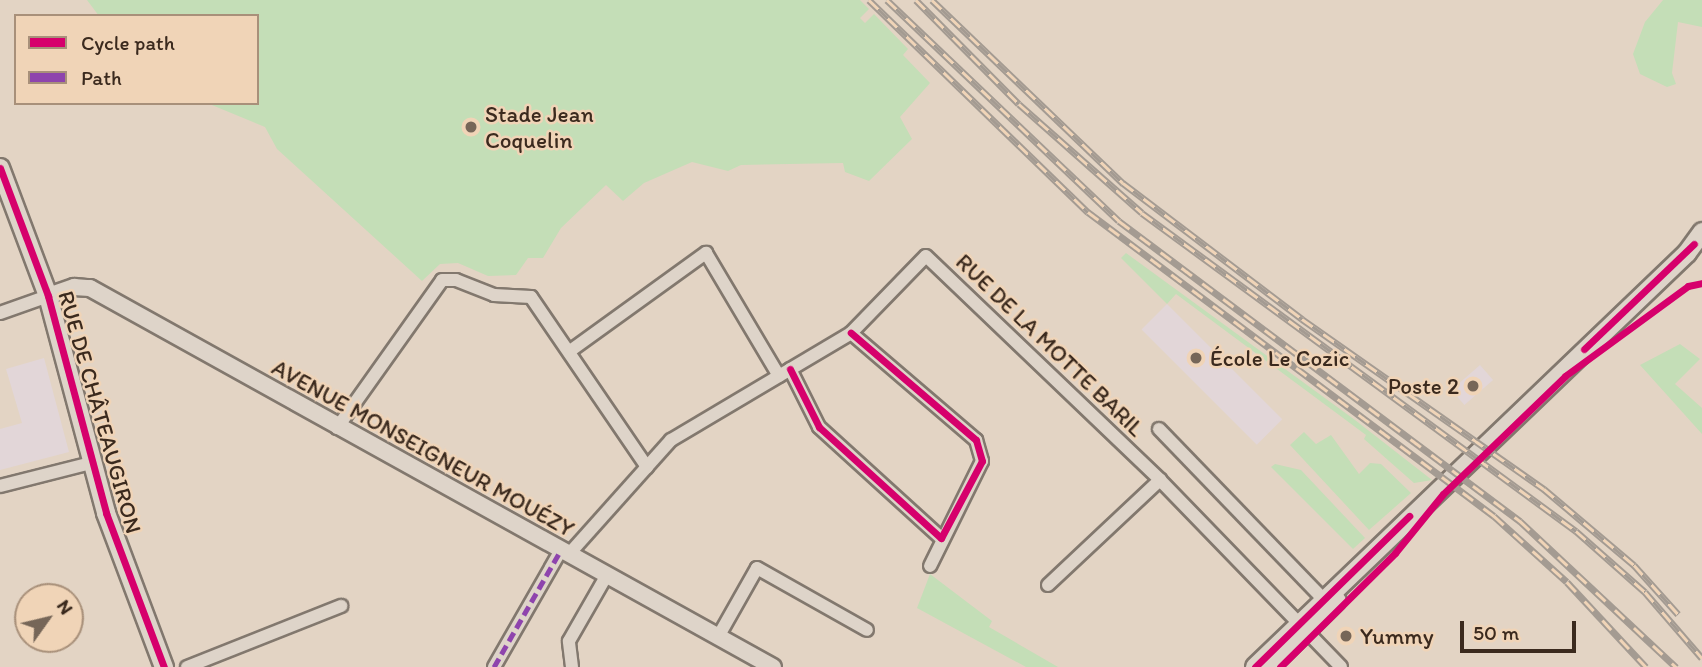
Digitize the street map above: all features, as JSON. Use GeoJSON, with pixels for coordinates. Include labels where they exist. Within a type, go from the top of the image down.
{"type":"FeatureCollection","features":[{"type":"Feature","properties":{"kind":"main road","name":"RUE DE CHÂTEAUGIRON"},"geometry":{"type":"LineString","coordinates":[[0,168],[48,296],[91,464],[164,667]]}},
{"type":"Feature","properties":{"kind":"main road"},"geometry":{"type":"LineString","coordinates":[[1255,667],[1326,602],[1441,486],[1699,243]]}},
{"type":"Feature","properties":{"kind":"main road"},"geometry":{"type":"LineString","coordinates":[[1269,667],[1303,624]]}},
{"type":"Feature","properties":{"kind":"street"},"geometry":{"type":"LineString","coordinates":[[570,351],[706,253],[819,427],[941,538]]}},
{"type":"Feature","properties":{"kind":"street","name":"RUE DE LA MOTTE BARIL"},"geometry":{"type":"LineString","coordinates":[[494,667],[565,552],[671,440],[851,333],[926,256],[1160,480],[1303,624],[1341,667]]}},
{"type":"Feature","properties":{"kind":"street"},"geometry":{"type":"LineString","coordinates":[[337,428],[442,280],[456,280],[494,295],[531,297],[647,467]]}},
{"type":"Feature","properties":{"kind":"street","name":"AVENUE MONSEIGNEUR MOUÉZY"},"geometry":{"type":"LineString","coordinates":[[48,296],[74,287],[90,288],[337,428],[773,667]]}},
{"type":"Feature","properties":{"kind":"street"},"geometry":{"type":"LineString","coordinates":[[0,313],[48,296]]}},
{"type":"Feature","properties":{"kind":"street"},"geometry":{"type":"LineString","coordinates":[[851,333],[976,439],[982,461],[941,538],[930,566]]}},
{"type":"Feature","properties":{"kind":"street"},"geometry":{"type":"LineString","coordinates":[[1159,429],[1326,602]]}},
{"type":"Feature","properties":{"kind":"street"},"geometry":{"type":"LineString","coordinates":[[0,486],[91,464]]}},
{"type":"Feature","properties":{"kind":"street"},"geometry":{"type":"LineString","coordinates":[[1048,585],[1160,480]]}},
{"type":"Feature","properties":{"kind":"street"},"geometry":{"type":"LineString","coordinates":[[718,637],[757,568],[867,630]]}},
{"type":"Feature","properties":{"kind":"street"},"geometry":{"type":"LineString","coordinates":[[572,667],[569,640],[607,575]]}},
{"type":"Feature","properties":{"kind":"street"},"geometry":{"type":"LineString","coordinates":[[187,667],[341,606]]}},
{"type":"Feature","properties":{"kind":"green space","name":"Stade Jean Coquelin"},"geometry":{"type":"Polygon","coordinates":[[[87,0],[860,0],[869,9],[860,18],[865,23],[874,14],[908,49],[903,55],[930,83],[900,117],[912,139],[869,181],[845,172],[843,163],[741,165],[728,171],[692,162],[644,183],[623,201],[606,185],[561,228],[543,258],[528,258],[516,275],[488,276],[458,263],[440,264],[422,281],[277,149],[265,127],[212,105],[259,105],[259,14],[98,14],[87,0]]]}},
{"type":"Feature","properties":{"kind":"green space"},"geometry":{"type":"Polygon","coordinates":[[[1663,0],[1702,0],[1702,27],[1678,22],[1672,73],[1676,84],[1667,87],[1640,74],[1633,54],[1645,22],[1663,0]]]}},
{"type":"Feature","properties":{"kind":"green space"},"geometry":{"type":"Polygon","coordinates":[[[1126,253],[1355,420],[1432,480],[1414,483],[1364,439],[1366,435],[1176,294],[1167,304],[1121,258],[1126,253]]]}},
{"type":"Feature","properties":{"kind":"green space"},"geometry":{"type":"Polygon","coordinates":[[[1680,344],[1700,359],[1675,384],[1702,408],[1702,434],[1640,365],[1680,344]]]}},
{"type":"Feature","properties":{"kind":"green space"},"geometry":{"type":"Polygon","coordinates":[[[1304,432],[1316,444],[1331,435],[1359,474],[1370,463],[1381,464],[1411,493],[1369,530],[1290,445],[1304,432]]]}},
{"type":"Feature","properties":{"kind":"green space"},"geometry":{"type":"Polygon","coordinates":[[[1275,464],[1301,470],[1365,538],[1353,549],[1271,467],[1275,464]]]}},
{"type":"Feature","properties":{"kind":"green space"},"geometry":{"type":"Polygon","coordinates":[[[930,574],[992,621],[989,627],[1058,667],[1026,667],[917,608],[930,574]]]}},
{"type":"Feature","properties":{"kind":"building","name":"École Le Cozic"},"geometry":{"type":"Polygon","coordinates":[[[1167,304],[1282,419],[1257,445],[1142,329],[1167,304]]]}},
{"type":"Feature","properties":{"kind":"building"},"geometry":{"type":"Polygon","coordinates":[[[44,358],[69,452],[0,470],[0,429],[22,423],[6,369],[44,358]]]}},
{"type":"Feature","properties":{"kind":"building","name":"Poste 2"},"geometry":{"type":"Polygon","coordinates":[[[1480,365],[1493,380],[1464,405],[1451,390],[1480,365]]]}},
{"type":"Feature","properties":{"kind":"railway"},"geometry":{"type":"LineString","coordinates":[[869,0],[1088,212],[1494,516],[1567,582],[1646,667]]}},
{"type":"Feature","properties":{"kind":"railway"},"geometry":{"type":"LineString","coordinates":[[887,0],[1119,221],[1520,521],[1676,667]]}},
{"type":"Feature","properties":{"kind":"railway"},"geometry":{"type":"LineString","coordinates":[[916,0],[1019,104],[1142,213],[1576,531],[1645,592],[1702,658]]}},
{"type":"Feature","properties":{"kind":"railway"},"geometry":{"type":"LineString","coordinates":[[932,0],[1123,183],[1302,319],[1544,489],[1634,565],[1678,614]]}},
{"type":"Feature","properties":{"kind":"marked path"},"geometry":{"type":"LineString","coordinates":[[494,667],[561,550]]}},
{"type":"Feature","properties":{"kind":"cycle path"},"geometry":{"type":"LineString","coordinates":[[0,168],[48,296],[106,513],[164,667]]}},
{"type":"Feature","properties":{"kind":"cycle path"},"geometry":{"type":"LineString","coordinates":[[1584,349],[1694,244]]}},
{"type":"Feature","properties":{"kind":"cycle path"},"geometry":{"type":"LineString","coordinates":[[1280,667],[1395,553],[1443,494],[1565,376],[1688,286],[1702,283]]}},
{"type":"Feature","properties":{"kind":"cycle path"},"geometry":{"type":"LineString","coordinates":[[790,369],[819,427],[941,538],[982,461],[976,440],[851,333]]}},
{"type":"Feature","properties":{"kind":"cycle path"},"geometry":{"type":"LineString","coordinates":[[1255,667],[1409,516]]}},
{"type":"Feature","properties":{"kind":"place","name":"Stade Jean Coquelin"},"geometry":{"type":"Point","coordinates":[471,127]}},
{"type":"Feature","properties":{"kind":"place","name":"École Le Cozic"},"geometry":{"type":"Point","coordinates":[1196,358]}},
{"type":"Feature","properties":{"kind":"place","name":"Poste 2"},"geometry":{"type":"Point","coordinates":[1473,386]}},
{"type":"Feature","properties":{"kind":"place","name":"Yummy"},"geometry":{"type":"Point","coordinates":[1346,636]}}]}
